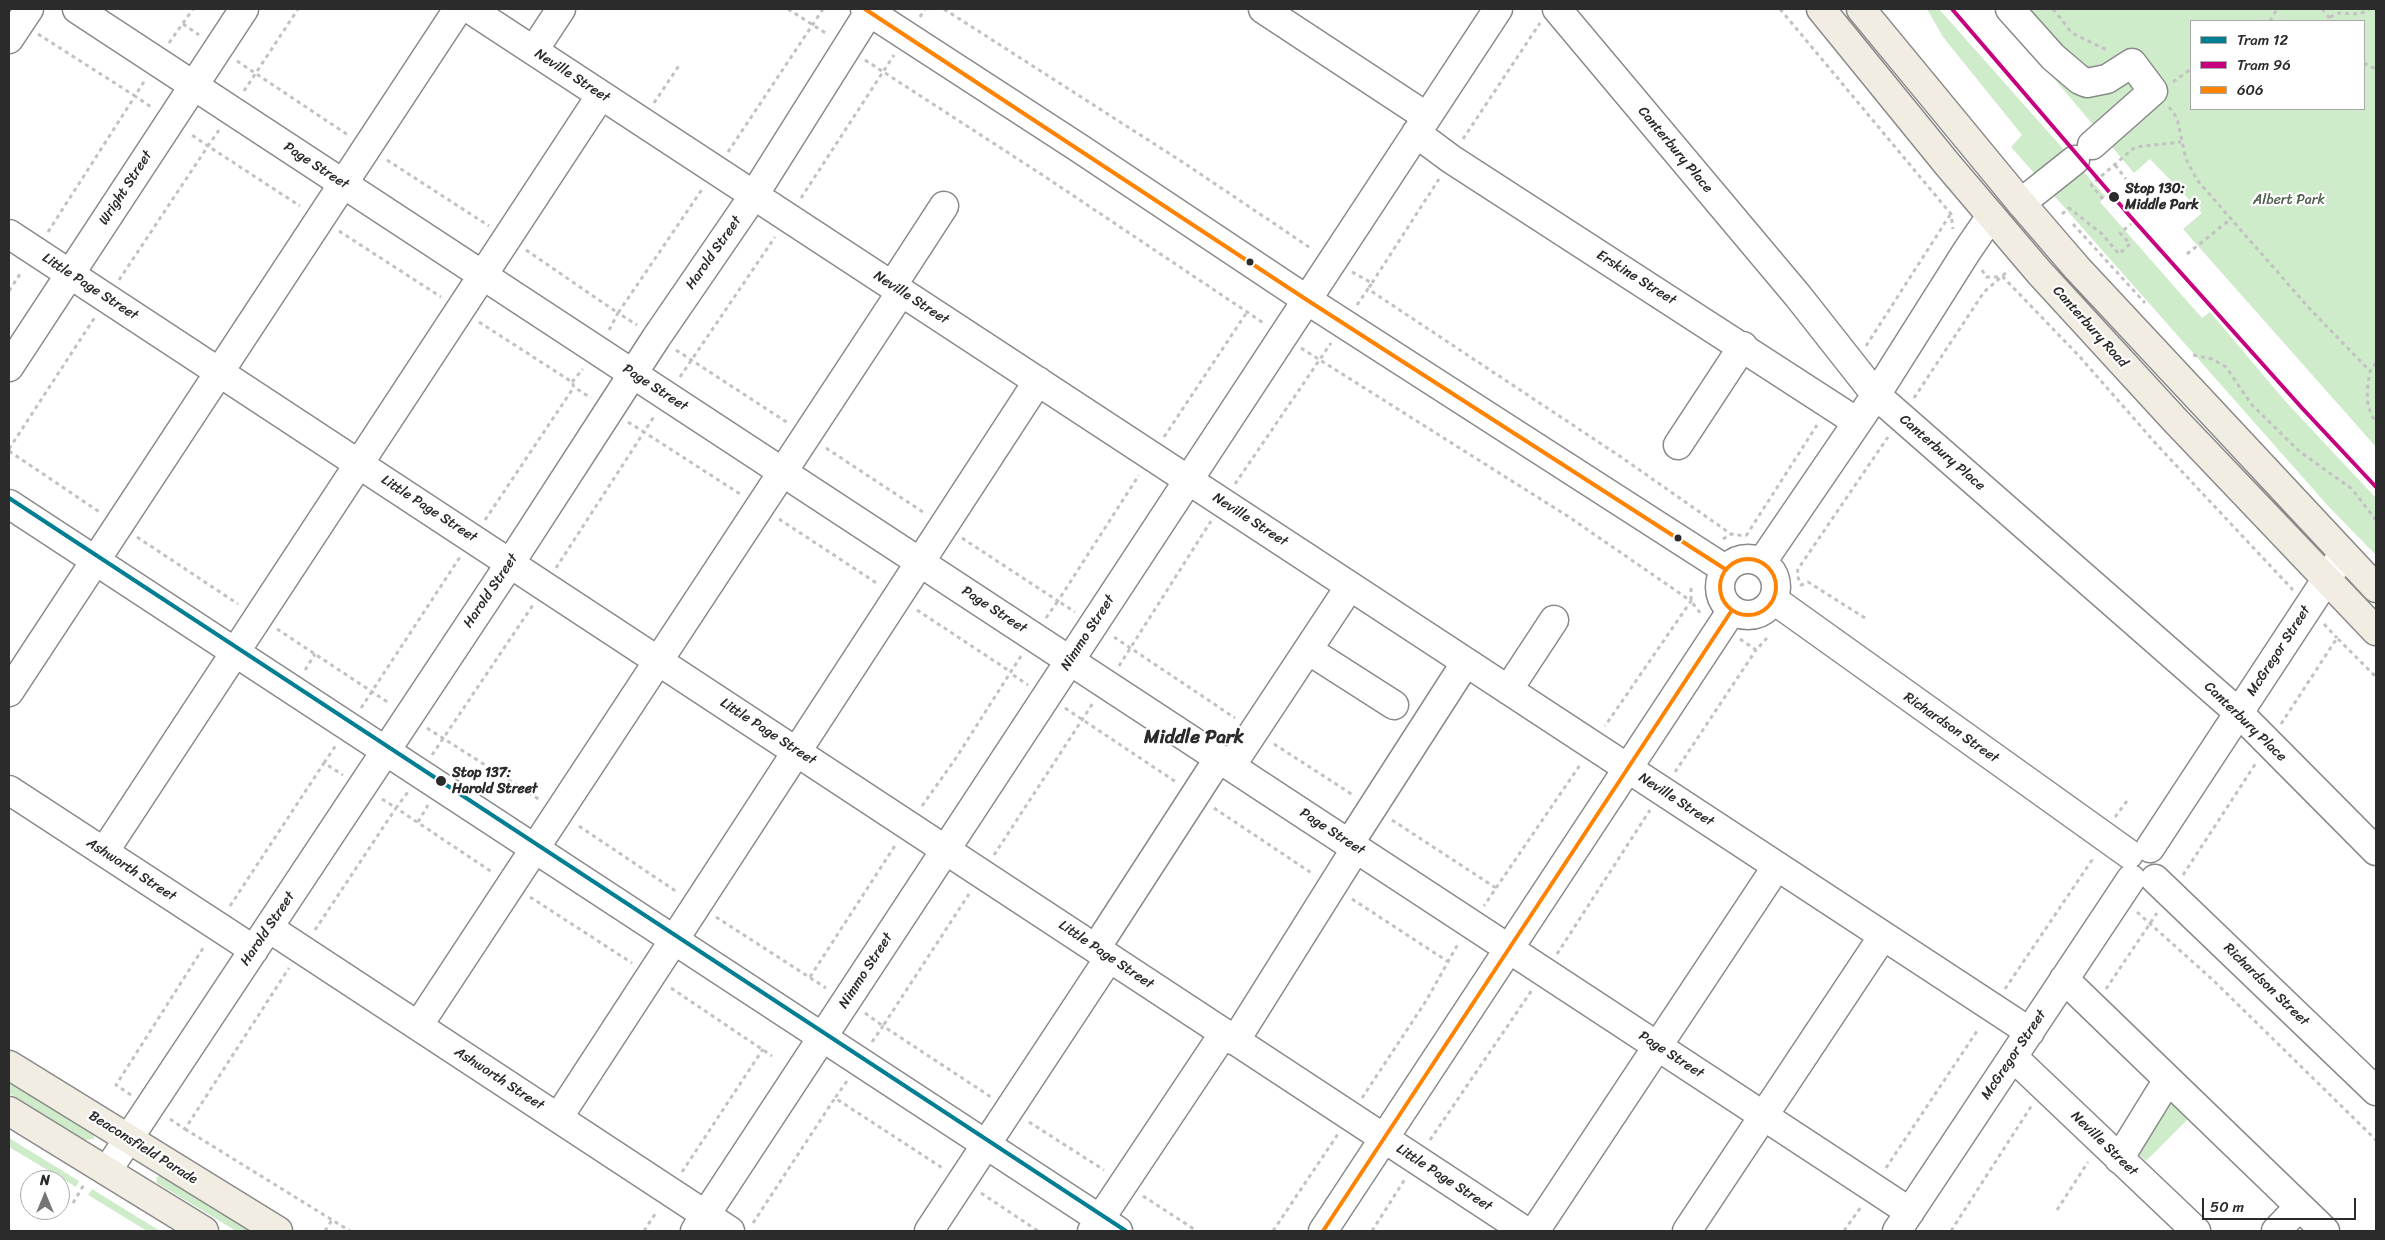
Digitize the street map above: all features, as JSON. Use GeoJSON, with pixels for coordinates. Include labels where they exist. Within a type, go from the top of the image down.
{"type":"FeatureCollection","features":[{"type":"Feature","properties":{"kind":"main road","name":"Canterbury Road"},"geometry":{"type":"LineString","coordinates":[[1821,9],[1991,216],[2173,418],[2376,631]]}},
{"type":"Feature","properties":{"kind":"main road"},"geometry":{"type":"LineString","coordinates":[[1861,9],[2031,195],[2106,300],[2376,588]]}},
{"type":"Feature","properties":{"kind":"main road","name":"Beaconsfield Parade"},"geometry":{"type":"LineString","coordinates":[[9,1065],[278,1231]]}},
{"type":"Feature","properties":{"kind":"main road"},"geometry":{"type":"LineString","coordinates":[[9,1111],[96,1176],[204,1231]]}},
{"type":"Feature","properties":{"kind":"street","name":"Page Street"},"geometry":{"type":"LineString","coordinates":[[77,9],[1763,1115],[1904,1221]]}},
{"type":"Feature","properties":{"kind":"street","name":"Wright Street"},"geometry":{"type":"LineString","coordinates":[[9,366],[244,9]]}},
{"type":"Feature","properties":{"kind":"street"},"geometry":{"type":"LineString","coordinates":[[9,692],[94,559],[458,9]]}},
{"type":"Feature","properties":{"kind":"street","name":"Neville Street"},"geometry":{"type":"LineString","coordinates":[[470,9],[2030,1032]]}},
{"type":"Feature","properties":{"kind":"street"},"geometry":{"type":"LineString","coordinates":[[534,50],[561,9]]}},
{"type":"Feature","properties":{"kind":"street","name":"Erskine Street"},"geometry":{"type":"LineString","coordinates":[[1263,9],[1422,126],[1459,164],[1743,346],[1857,422]]}},
{"type":"Feature","properties":{"kind":"street","name":"Nimmo Street"},"geometry":{"type":"LineString","coordinates":[[700,1223],[1498,9]]}},
{"type":"Feature","properties":{"kind":"street","name":"Canterbury Place"},"geometry":{"type":"LineString","coordinates":[[1557,9],[1798,296],[1876,395],[2239,712],[2268,744],[2376,851]]}},
{"type":"Feature","properties":{"kind":"street"},"geometry":{"type":"LineString","coordinates":[[2010,9],[2053,56],[2087,83],[2107,79],[2132,63],[2153,91],[2031,195]]}},
{"type":"Feature","properties":{"kind":"street"},"geometry":{"type":"LineString","coordinates":[[868,10],[906,37],[1079,148],[1307,300],[1725,569]]}},
{"type":"Feature","properties":{"kind":"street","name":"Harold Street"},"geometry":{"type":"LineString","coordinates":[[96,1176],[127,1139],[269,928],[511,562],[608,409],[754,195],[868,10]]}},
{"type":"Feature","properties":{"kind":"street"},"geometry":{"type":"LineString","coordinates":[[104,852],[601,95]]}},
{"type":"Feature","properties":{"kind":"street"},"geometry":{"type":"LineString","coordinates":[[418,1026],[782,471],[897,289],[944,206]]}},
{"type":"Feature","properties":{"kind":"street"},"geometry":{"type":"LineString","coordinates":[[1762,562],[1876,395],[1991,216]]}},
{"type":"Feature","properties":{"kind":"street","name":"Little Page Street"},"geometry":{"type":"LineString","coordinates":[[9,234],[511,562],[1525,1231]]}},
{"type":"Feature","properties":{"kind":"street"},"geometry":{"type":"LineString","coordinates":[[1678,445],[1743,346]]}},
{"type":"Feature","properties":{"kind":"street"},"geometry":{"type":"LineString","coordinates":[[558,1118],[1038,382]]}},
{"type":"Feature","properties":{"kind":"street"},"geometry":{"type":"LineString","coordinates":[[9,504],[822,1038],[987,1144],[1103,1227],[1230,1037],[1352,846],[1466,662]]}},
{"type":"Feature","properties":{"kind":"street","name":"McGregor Street"},"geometry":{"type":"LineString","coordinates":[[1904,1221],[2064,979],[2143,875],[2239,712],[2343,554]]}},
{"type":"Feature","properties":{"kind":"street"},"geometry":{"type":"LineString","coordinates":[[1746,558],[1762,562],[1769,567],[1776,582],[1774,600],[1768,608],[1750,616],[1732,610],[1720,596],[1719,587],[1725,569],[1738,560],[1746,558]]}},
{"type":"Feature","properties":{"kind":"street"},"geometry":{"type":"LineString","coordinates":[[929,1231],[987,1144],[1103,953],[1225,762],[1308,650],[1350,586]]}},
{"type":"Feature","properties":{"kind":"street","name":"Richardson Street"},"geometry":{"type":"LineString","coordinates":[[1774,600],[2143,875],[2376,1091]]}},
{"type":"Feature","properties":{"kind":"street"},"geometry":{"type":"LineString","coordinates":[[1323,1231],[1732,610]]}},
{"type":"Feature","properties":{"kind":"street"},"geometry":{"type":"LineString","coordinates":[[1508,690],[1554,620]]}},
{"type":"Feature","properties":{"kind":"street"},"geometry":{"type":"LineString","coordinates":[[1308,650],[1394,705]]}},
{"type":"Feature","properties":{"kind":"street","name":"Ashworth Street"},"geometry":{"type":"LineString","coordinates":[[9,790],[254,950]]}},
{"type":"Feature","properties":{"kind":"street"},"geometry":{"type":"LineString","coordinates":[[1535,1231],[1777,866]]}},
{"type":"Feature","properties":{"kind":"street","name":"Ashworth Street"},"geometry":{"type":"LineString","coordinates":[[269,928],[670,1192],[700,1223],[730,1231]]}},
{"type":"Feature","properties":{"kind":"street"},"geometry":{"type":"LineString","coordinates":[[1687,1231],[1883,936]]}},
{"type":"Feature","properties":{"kind":"street"},"geometry":{"type":"LineString","coordinates":[[2064,979],[2167,1081],[2325,1231]]}},
{"type":"Feature","properties":{"kind":"street","name":"Neville Street"},"geometry":{"type":"LineString","coordinates":[[2013,1056],[2191,1229]]}},
{"type":"Feature","properties":{"kind":"street"},"geometry":{"type":"LineString","coordinates":[[2110,1151],[2167,1081]]}},
{"type":"Feature","properties":{"kind":"street"},"geometry":{"type":"LineString","coordinates":[[2276,1231],[2299,1206]]}},
{"type":"Feature","properties":{"kind":"path"},"geometry":{"type":"LineString","coordinates":[[298,9],[208,146],[572,382],[574,387],[1011,672]]}},
{"type":"Feature","properties":{"kind":"path"},"geometry":{"type":"LineString","coordinates":[[788,9],[1044,176],[1247,312],[1569,517],[1691,601],[1703,616]]}},
{"type":"Feature","properties":{"kind":"path"},"geometry":{"type":"LineString","coordinates":[[812,24],[823,9]]}},
{"type":"Feature","properties":{"kind":"path"},"geometry":{"type":"LineString","coordinates":[[644,432],[788,218],[925,9]]}},
{"type":"Feature","properties":{"kind":"path"},"geometry":{"type":"LineString","coordinates":[[944,9],[1332,261],[1372,283],[1222,502]]}},
{"type":"Feature","properties":{"kind":"path"},"geometry":{"type":"LineString","coordinates":[[1780,9],[1951,214],[1954,234]]}},
{"type":"Feature","properties":{"kind":"path"},"geometry":{"type":"LineString","coordinates":[[2053,9],[2072,33],[2132,63]]}},
{"type":"Feature","properties":{"kind":"path"},"geometry":{"type":"LineString","coordinates":[[2271,20],[2277,9]]}},
{"type":"Feature","properties":{"kind":"path"},"geometry":{"type":"LineString","coordinates":[[2322,9],[2332,20]]}},
{"type":"Feature","properties":{"kind":"path"},"geometry":{"type":"LineString","coordinates":[[2330,17],[2339,13],[2360,14],[2368,9]]}},
{"type":"Feature","properties":{"kind":"path"},"geometry":{"type":"LineString","coordinates":[[19,23],[135,96]]}},
{"type":"Feature","properties":{"kind":"path"},"geometry":{"type":"LineString","coordinates":[[183,24],[366,147],[508,237],[618,313]]}},
{"type":"Feature","properties":{"kind":"path"},"geometry":{"type":"LineString","coordinates":[[642,122],[680,64]]}},
{"type":"Feature","properties":{"kind":"path"},"geometry":{"type":"LineString","coordinates":[[2365,64],[2376,70]]}},
{"type":"Feature","properties":{"kind":"path"},"geometry":{"type":"LineString","coordinates":[[2168,104],[2177,118],[2186,159],[2197,180],[2309,308],[2370,371]]}},
{"type":"Feature","properties":{"kind":"path"},"geometry":{"type":"LineString","coordinates":[[2102,199],[2091,185],[2135,147],[2181,142]]}},
{"type":"Feature","properties":{"kind":"path"},"geometry":{"type":"LineString","coordinates":[[2115,165],[2126,179]]}},
{"type":"Feature","properties":{"kind":"path"},"geometry":{"type":"LineString","coordinates":[[1434,174],[1447,185]]}},
{"type":"Feature","properties":{"kind":"path"},"geometry":{"type":"LineString","coordinates":[[2031,195],[2063,213],[2148,306]]}},
{"type":"Feature","properties":{"kind":"path"},"geometry":{"type":"LineString","coordinates":[[2063,213],[2068,208],[2102,234],[2119,254],[2130,244],[2120,233],[2131,224]]}},
{"type":"Feature","properties":{"kind":"path"},"geometry":{"type":"LineString","coordinates":[[1851,364],[1873,339],[1951,214]]}},
{"type":"Feature","properties":{"kind":"path"},"geometry":{"type":"LineString","coordinates":[[2187,254],[2232,218]]}},
{"type":"Feature","properties":{"kind":"path"},"geometry":{"type":"LineString","coordinates":[[1977,264],[1986,277],[2003,277],[2080,357],[2158,446],[2337,638],[2376,677]]}},
{"type":"Feature","properties":{"kind":"path"},"geometry":{"type":"LineString","coordinates":[[1865,618],[1808,582],[1801,585],[1797,575],[1798,569],[1984,292],[2003,277]]}},
{"type":"Feature","properties":{"kind":"path"},"geometry":{"type":"LineString","coordinates":[[1368,289],[1621,457],[1731,534],[1752,536]]}},
{"type":"Feature","properties":{"kind":"path"},"geometry":{"type":"LineString","coordinates":[[1058,601],[1247,312]]}},
{"type":"Feature","properties":{"kind":"path"},"geometry":{"type":"LineString","coordinates":[[2187,349],[2193,356],[2212,359],[2226,367],[2252,405],[2299,451],[2352,489],[2376,520]]}},
{"type":"Feature","properties":{"kind":"path"},"geometry":{"type":"LineString","coordinates":[[2376,363],[2370,371],[2367,391],[2368,406],[2376,424]]}},
{"type":"Feature","properties":{"kind":"path"},"geometry":{"type":"LineString","coordinates":[[350,1231],[116,1085],[217,926],[574,387]]}},
{"type":"Feature","properties":{"kind":"path"},"geometry":{"type":"LineString","coordinates":[[1746,536],[1818,426],[1812,422]]}},
{"type":"Feature","properties":{"kind":"path"},"geometry":{"type":"LineString","coordinates":[[9,451],[444,738]]}},
{"type":"Feature","properties":{"kind":"path"},"geometry":{"type":"LineString","coordinates":[[1723,539],[1731,534]]}},
{"type":"Feature","properties":{"kind":"path"},"geometry":{"type":"LineString","coordinates":[[1792,563],[1798,569]]}},
{"type":"Feature","properties":{"kind":"path"},"geometry":{"type":"LineString","coordinates":[[1690,588],[1691,601]]}},
{"type":"Feature","properties":{"kind":"path"},"geometry":{"type":"LineString","coordinates":[[1737,637],[1756,650],[1767,638]]}},
{"type":"Feature","properties":{"kind":"path"},"geometry":{"type":"LineString","coordinates":[[2143,875],[2268,744],[2337,638]]}},
{"type":"Feature","properties":{"kind":"path"},"geometry":{"type":"LineString","coordinates":[[302,676],[315,654]]}},
{"type":"Feature","properties":{"kind":"path"},"geometry":{"type":"LineString","coordinates":[[324,763],[418,822],[772,1056]]}},
{"type":"Feature","properties":{"kind":"path"},"geometry":{"type":"LineString","coordinates":[[185,1129],[301,949],[406,794]]}},
{"type":"Feature","properties":{"kind":"path"},"geometry":{"type":"LineString","coordinates":[[418,822],[430,803]]}},
{"type":"Feature","properties":{"kind":"path"},"geometry":{"type":"LineString","coordinates":[[2143,875],[2150,924],[2213,980],[2376,1140]]}},
{"type":"Feature","properties":{"kind":"path"},"geometry":{"type":"LineString","coordinates":[[2093,1007],[2150,924],[2143,875]]}},
{"type":"Feature","properties":{"kind":"path"},"geometry":{"type":"LineString","coordinates":[[1372,1231],[1417,1160],[1545,972]]}},
{"type":"Feature","properties":{"kind":"path"},"geometry":{"type":"LineString","coordinates":[[644,1231],[763,1049]]}},
{"type":"Feature","properties":{"kind":"path"},"geometry":{"type":"LineString","coordinates":[[1951,1231],[2044,1086]]}},
{"type":"Feature","properties":{"kind":"path"},"geometry":{"type":"LineString","coordinates":[[747,1231],[835,1098]]}},
{"type":"Feature","properties":{"kind":"path"},"geometry":{"type":"LineString","coordinates":[[1273,1231],[1350,1116]]}},
{"type":"Feature","properties":{"kind":"path"},"geometry":{"type":"LineString","coordinates":[[2057,1210],[2110,1151]]}},
{"type":"Feature","properties":{"kind":"path"},"geometry":{"type":"LineString","coordinates":[[73,1203],[96,1176]]}},
{"type":"Feature","properties":{"kind":"path"},"geometry":{"type":"LineString","coordinates":[[325,1231],[332,1220]]}},
{"type":"Feature","properties":{"kind":"green space"},"geometry":{"type":"Polygon","coordinates":[[[1927,9],[1939,9],[2105,196],[2100,202],[2202,318],[2210,312],[2286,402],[2376,498],[2376,555],[2329,507],[2011,147],[2022,135],[1943,37],[1927,9]]]}},
{"type":"Feature","properties":{"kind":"green space","name":"Albert Park"},"geometry":{"type":"Polygon","coordinates":[[[1995,9],[2376,9],[2376,447],[2183,229],[2202,213],[2150,159],[2134,173],[1995,9]]]}},
{"type":"Feature","properties":{"kind":"green space"},"geometry":{"type":"Polygon","coordinates":[[[9,1080],[94,1132],[94,1139],[85,1140],[9,1093],[9,1080]]]}},
{"type":"Feature","properties":{"kind":"green space"},"geometry":{"type":"Polygon","coordinates":[[[2166,1090],[2191,1116],[2146,1161],[2132,1148],[2166,1090]]]}},
{"type":"Feature","properties":{"kind":"green space"},"geometry":{"type":"Polygon","coordinates":[[[9,1138],[61,1170],[48,1170],[9,1147],[9,1138]]]}},
{"type":"Feature","properties":{"kind":"green space"},"geometry":{"type":"Polygon","coordinates":[[[161,1174],[256,1231],[236,1231],[157,1183],[156,1178],[161,1174]]]}},
{"type":"Feature","properties":{"kind":"green space"},"geometry":{"type":"Polygon","coordinates":[[[70,1175],[79,1181],[76,1187],[70,1183],[70,1175]]]}},
{"type":"Feature","properties":{"kind":"green space"},"geometry":{"type":"Polygon","coordinates":[[[92,1189],[160,1231],[147,1231],[88,1195],[92,1189]]]}},
{"type":"Feature","properties":{"kind":"tram line","name":"96"},"geometry":{"type":"LineString","coordinates":[[1952,9],[2129,215],[2302,408],[2376,487]]}},
{"type":"Feature","properties":{"kind":"tram line","name":"12"},"geometry":{"type":"LineString","coordinates":[[9,498],[1126,1231]]}},
{"type":"Feature","properties":{"kind":"transit line","name":"606"},"geometry":{"type":"LineString","coordinates":[[865,9],[1307,300],[1725,569]]}},
{"type":"Feature","properties":{"kind":"transit line","name":"606"},"geometry":{"type":"LineString","coordinates":[[1742,559],[1754,559],[1764,563],[1772,571],[1776,587],[1772,603],[1764,611],[1754,615],[1742,615],[1732,611],[1724,603],[1720,593],[1720,581],[1724,571],[1732,563],[1742,559]]}},
{"type":"Feature","properties":{"kind":"transit line","name":"606"},"geometry":{"type":"LineString","coordinates":[[1323,1231],[1732,610]]}},
{"type":"Feature","properties":{"kind":"place","name":"Stop 130: Middle Park"},"geometry":{"type":"Point","coordinates":[2114,197]}},
{"type":"Feature","properties":{"kind":"place","name":"Stop 137: Harold Street"},"geometry":{"type":"Point","coordinates":[441,781]}},
{"type":"Feature","properties":{"kind":"district","name":"Middle Park"},"geometry":{"type":"Point","coordinates":[1194,738]}}]}
